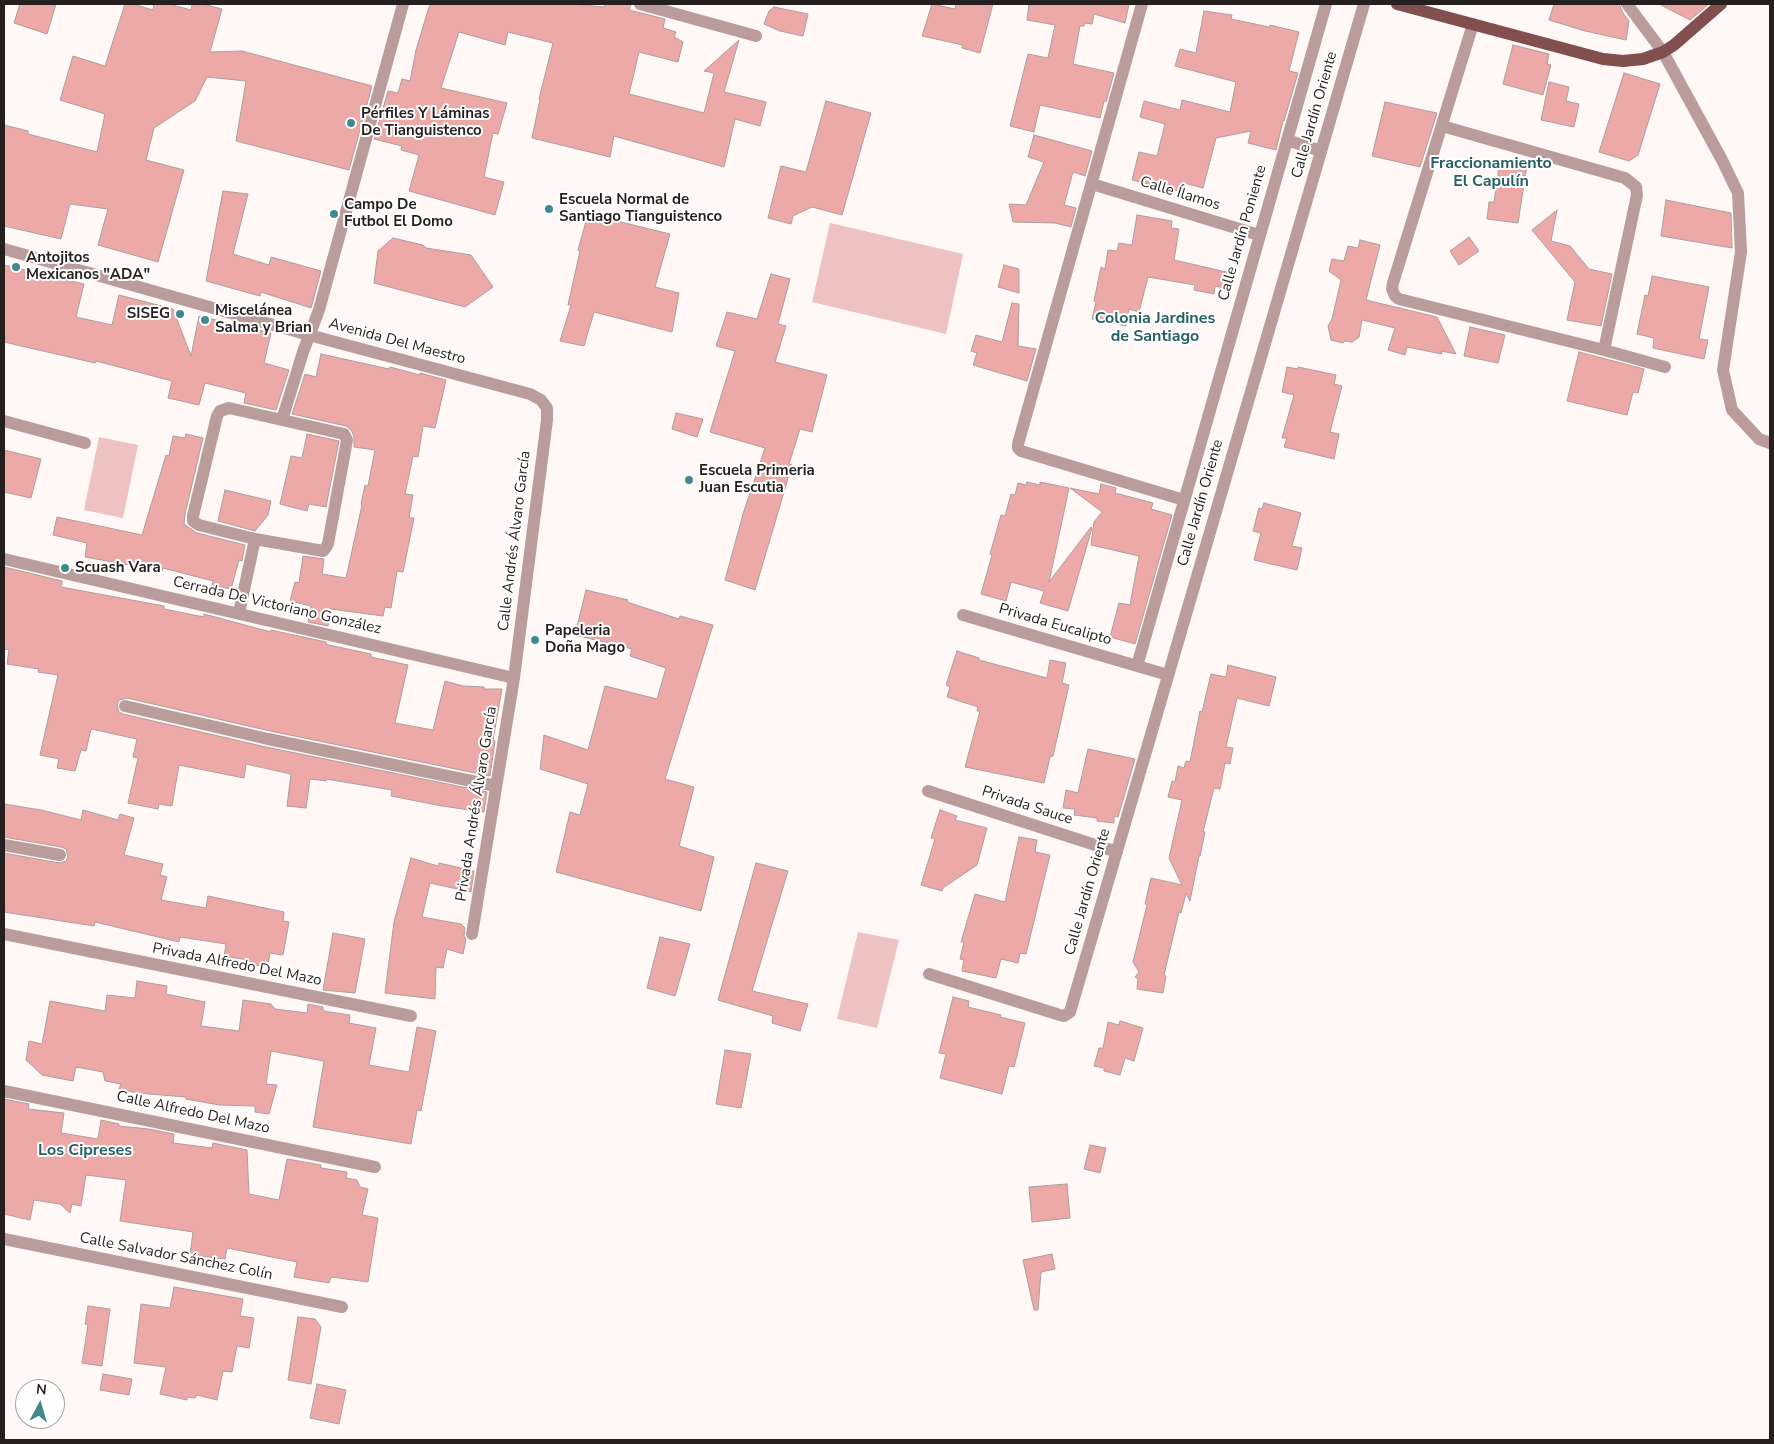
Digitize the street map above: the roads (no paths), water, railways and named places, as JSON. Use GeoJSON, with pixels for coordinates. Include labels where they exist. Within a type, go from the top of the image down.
{"type":"FeatureCollection","features":[{"type":"Feature","properties":{"kind":"main road"},"geometry":{"type":"LineString","coordinates":[[1397,4],[1603,59],[1623,61],[1636,60],[1662,52],[1674,45],[1721,4]]}},
{"type":"Feature","properties":{"kind":"street"},"geometry":{"type":"LineString","coordinates":[[282,420],[309,335],[319,310],[403,4]]}},
{"type":"Feature","properties":{"kind":"street"},"geometry":{"type":"LineString","coordinates":[[640,4],[756,36]]}},
{"type":"Feature","properties":{"kind":"street"},"geometry":{"type":"LineString","coordinates":[[691,17],[694,4]]}},
{"type":"Feature","properties":{"kind":"street"},"geometry":{"type":"LineString","coordinates":[[1142,4],[1018,444],[1021,451],[1184,500]]}},
{"type":"Feature","properties":{"kind":"street","name":"Calle Jardín Poniente"},"geometry":{"type":"LineString","coordinates":[[1137,666],[1326,4]]}},
{"type":"Feature","properties":{"kind":"street","name":"Calle Jardín Oriente"},"geometry":{"type":"LineString","coordinates":[[929,974],[1064,1016],[1070,1012],[1364,4]]}},
{"type":"Feature","properties":{"kind":"street"},"geometry":{"type":"LineString","coordinates":[[1627,4],[1662,52],[1722,160],[1738,193],[1741,252],[1724,370],[1732,410],[1759,439],[1770,443]]}},
{"type":"Feature","properties":{"kind":"street"},"geometry":{"type":"LineString","coordinates":[[1472,24],[1393,283],[1394,296],[1399,299],[1665,367]]}},
{"type":"Feature","properties":{"kind":"street"},"geometry":{"type":"LineString","coordinates":[[1442,126],[1625,178],[1636,188],[1638,195],[1604,350]]}},
{"type":"Feature","properties":{"kind":"street"},"geometry":{"type":"LineString","coordinates":[[1287,140],[1321,151]]}},
{"type":"Feature","properties":{"kind":"street","name":"Calle Ílamos"},"geometry":{"type":"LineString","coordinates":[[1092,184],[1259,236]]}},
{"type":"Feature","properties":{"kind":"street","name":"Avenida Del Maestro"},"geometry":{"type":"LineString","coordinates":[[4,249],[309,335],[530,394],[541,400],[547,408]]}},
{"type":"Feature","properties":{"kind":"street"},"geometry":{"type":"LineString","coordinates":[[229,408],[341,433],[346,437],[328,544],[323,551],[255,539],[199,525],[193,521],[217,416],[220,411],[229,408]]}},
{"type":"Feature","properties":{"kind":"street","name":"Calle Andrés Álvaro García"},"geometry":{"type":"LineString","coordinates":[[514,678],[547,408]]}},
{"type":"Feature","properties":{"kind":"street"},"geometry":{"type":"LineString","coordinates":[[4,420],[85,443]]}},
{"type":"Feature","properties":{"kind":"street"},"geometry":{"type":"LineString","coordinates":[[239,613],[255,539]]}},
{"type":"Feature","properties":{"kind":"street","name":"Cerrada De Victoriano González"},"geometry":{"type":"LineString","coordinates":[[4,560],[514,678]]}},
{"type":"Feature","properties":{"kind":"street","name":"Privada Eucalipto"},"geometry":{"type":"LineString","coordinates":[[963,615],[1168,675]]}},
{"type":"Feature","properties":{"kind":"street","name":"Privada Andrés Álvaro García"},"geometry":{"type":"LineString","coordinates":[[472,934],[514,678]]}},
{"type":"Feature","properties":{"kind":"street"},"geometry":{"type":"LineString","coordinates":[[125,706],[268,739],[496,786]]}},
{"type":"Feature","properties":{"kind":"street","name":"Privada Sauce"},"geometry":{"type":"LineString","coordinates":[[928,791],[1116,852]]}},
{"type":"Feature","properties":{"kind":"street"},"geometry":{"type":"LineString","coordinates":[[4,845],[60,855]]}},
{"type":"Feature","properties":{"kind":"street","name":"Privada Alfredo Del Mazo"},"geometry":{"type":"LineString","coordinates":[[4,934],[411,1016]]}},
{"type":"Feature","properties":{"kind":"street","name":"Calle Alfredo Del Mazo"},"geometry":{"type":"LineString","coordinates":[[4,1091],[375,1167]]}},
{"type":"Feature","properties":{"kind":"street","name":"Calle Salvador Sánchez Colín"},"geometry":{"type":"LineString","coordinates":[[4,1239],[342,1307]]}},
{"type":"Feature","properties":{"kind":"place","name":"Pérfiles Y Láminas De Tianguistenco"},"geometry":{"type":"Point","coordinates":[351,123]}},
{"type":"Feature","properties":{"kind":"place","name":"Escuela Normal de Santiago Tianguistenco"},"geometry":{"type":"Point","coordinates":[549,209]}},
{"type":"Feature","properties":{"kind":"place","name":"Campo De Futbol El Domo"},"geometry":{"type":"Point","coordinates":[334,214]}},
{"type":"Feature","properties":{"kind":"place","name":"Antojitos Mexicanos \"ADA\""},"geometry":{"type":"Point","coordinates":[16,267]}},
{"type":"Feature","properties":{"kind":"place","name":"SISEG"},"geometry":{"type":"Point","coordinates":[180,314]}},
{"type":"Feature","properties":{"kind":"place","name":"Miscelánea Salma y Brian"},"geometry":{"type":"Point","coordinates":[205,320]}},
{"type":"Feature","properties":{"kind":"place","name":"Escuela Primeria Juan Escutia"},"geometry":{"type":"Point","coordinates":[689,480]}},
{"type":"Feature","properties":{"kind":"place","name":"Scuash Vara"},"geometry":{"type":"Point","coordinates":[65,568]}},
{"type":"Feature","properties":{"kind":"place","name":"Papeleria Doña Mago"},"geometry":{"type":"Point","coordinates":[535,640]}},
{"type":"Feature","properties":{"kind":"district","name":"Fraccionamiento El Capulín"},"geometry":{"type":"Point","coordinates":[1491,173]}},
{"type":"Feature","properties":{"kind":"district","name":"Colonia Jardines de Santiago"},"geometry":{"type":"Point","coordinates":[1155,328]}},
{"type":"Feature","properties":{"kind":"district","name":"Los Cipreses"},"geometry":{"type":"Point","coordinates":[85,1151]}}]}
